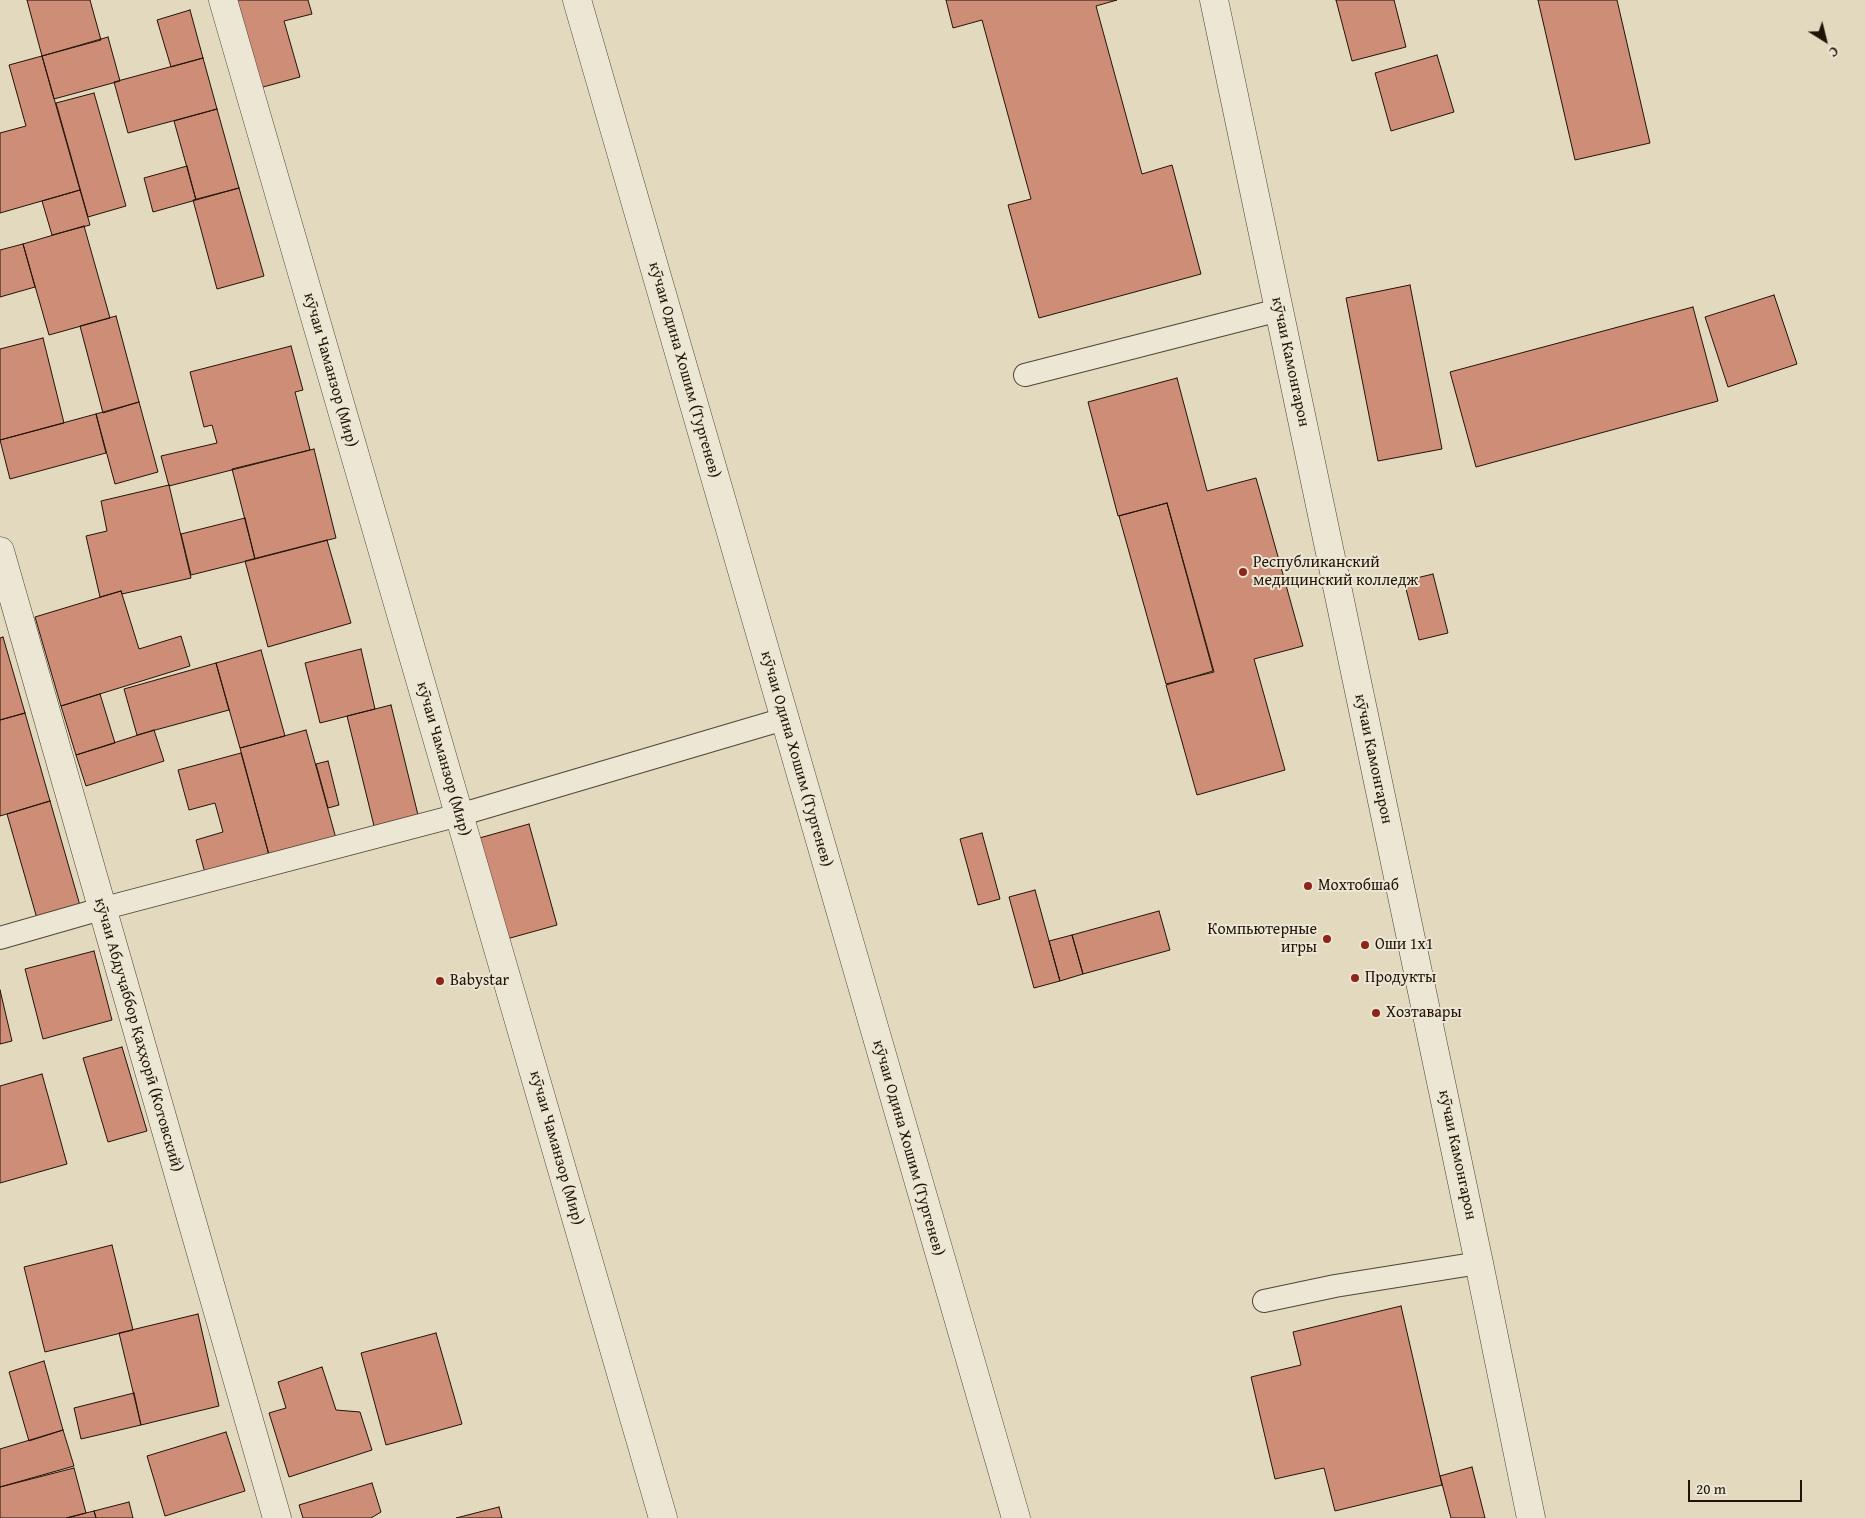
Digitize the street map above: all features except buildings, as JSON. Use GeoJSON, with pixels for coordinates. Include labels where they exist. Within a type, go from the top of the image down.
{"type":"FeatureCollection","features":[{"type":"Feature","properties":{"kind":"street","name":"кӯчаи Чаманзор (Мир)"},"geometry":{"type":"LineString","coordinates":[[223,0],[663,1518]]}},
{"type":"Feature","properties":{"kind":"street","name":"кӯчаи Одина Хошим (Тургенев)"},"geometry":{"type":"LineString","coordinates":[[577,0],[1016,1518]]}},
{"type":"Feature","properties":{"kind":"street","name":"кӯчаи Камонгарон"},"geometry":{"type":"LineString","coordinates":[[1214,0],[1480,1263],[1530,1518]]}},
{"type":"Feature","properties":{"kind":"street","name":"кӯчаи Абдуҷаббор Қаҳҳорӣ (Котовский)"},"geometry":{"type":"LineString","coordinates":[[0,551],[277,1518]]}},
{"type":"Feature","properties":{"kind":"lane"},"geometry":{"type":"LineString","coordinates":[[1025,375],[1279,310]]}},
{"type":"Feature","properties":{"kind":"lane"},"geometry":{"type":"LineString","coordinates":[[0,938],[101,909],[459,815],[784,720]]}},
{"type":"Feature","properties":{"kind":"lane"},"geometry":{"type":"LineString","coordinates":[[1264,1301],[1335,1286],[1480,1263]]}},
{"type":"Feature","properties":{"kind":"place","name":"Республиканский медицинский колледж"},"geometry":{"type":"Point","coordinates":[1243,572]}},
{"type":"Feature","properties":{"kind":"place","name":"Мохтобшаб"},"geometry":{"type":"Point","coordinates":[1308,886]}},
{"type":"Feature","properties":{"kind":"place","name":"Компьютерные игры"},"geometry":{"type":"Point","coordinates":[1327,939]}},
{"type":"Feature","properties":{"kind":"place","name":"Оши 1x1"},"geometry":{"type":"Point","coordinates":[1365,945]}},
{"type":"Feature","properties":{"kind":"place","name":"Продукты"},"geometry":{"type":"Point","coordinates":[1355,978]}},
{"type":"Feature","properties":{"kind":"place","name":"Babystar"},"geometry":{"type":"Point","coordinates":[440,981]}},
{"type":"Feature","properties":{"kind":"place","name":"Хозтавары"},"geometry":{"type":"Point","coordinates":[1376,1013]}}]}
